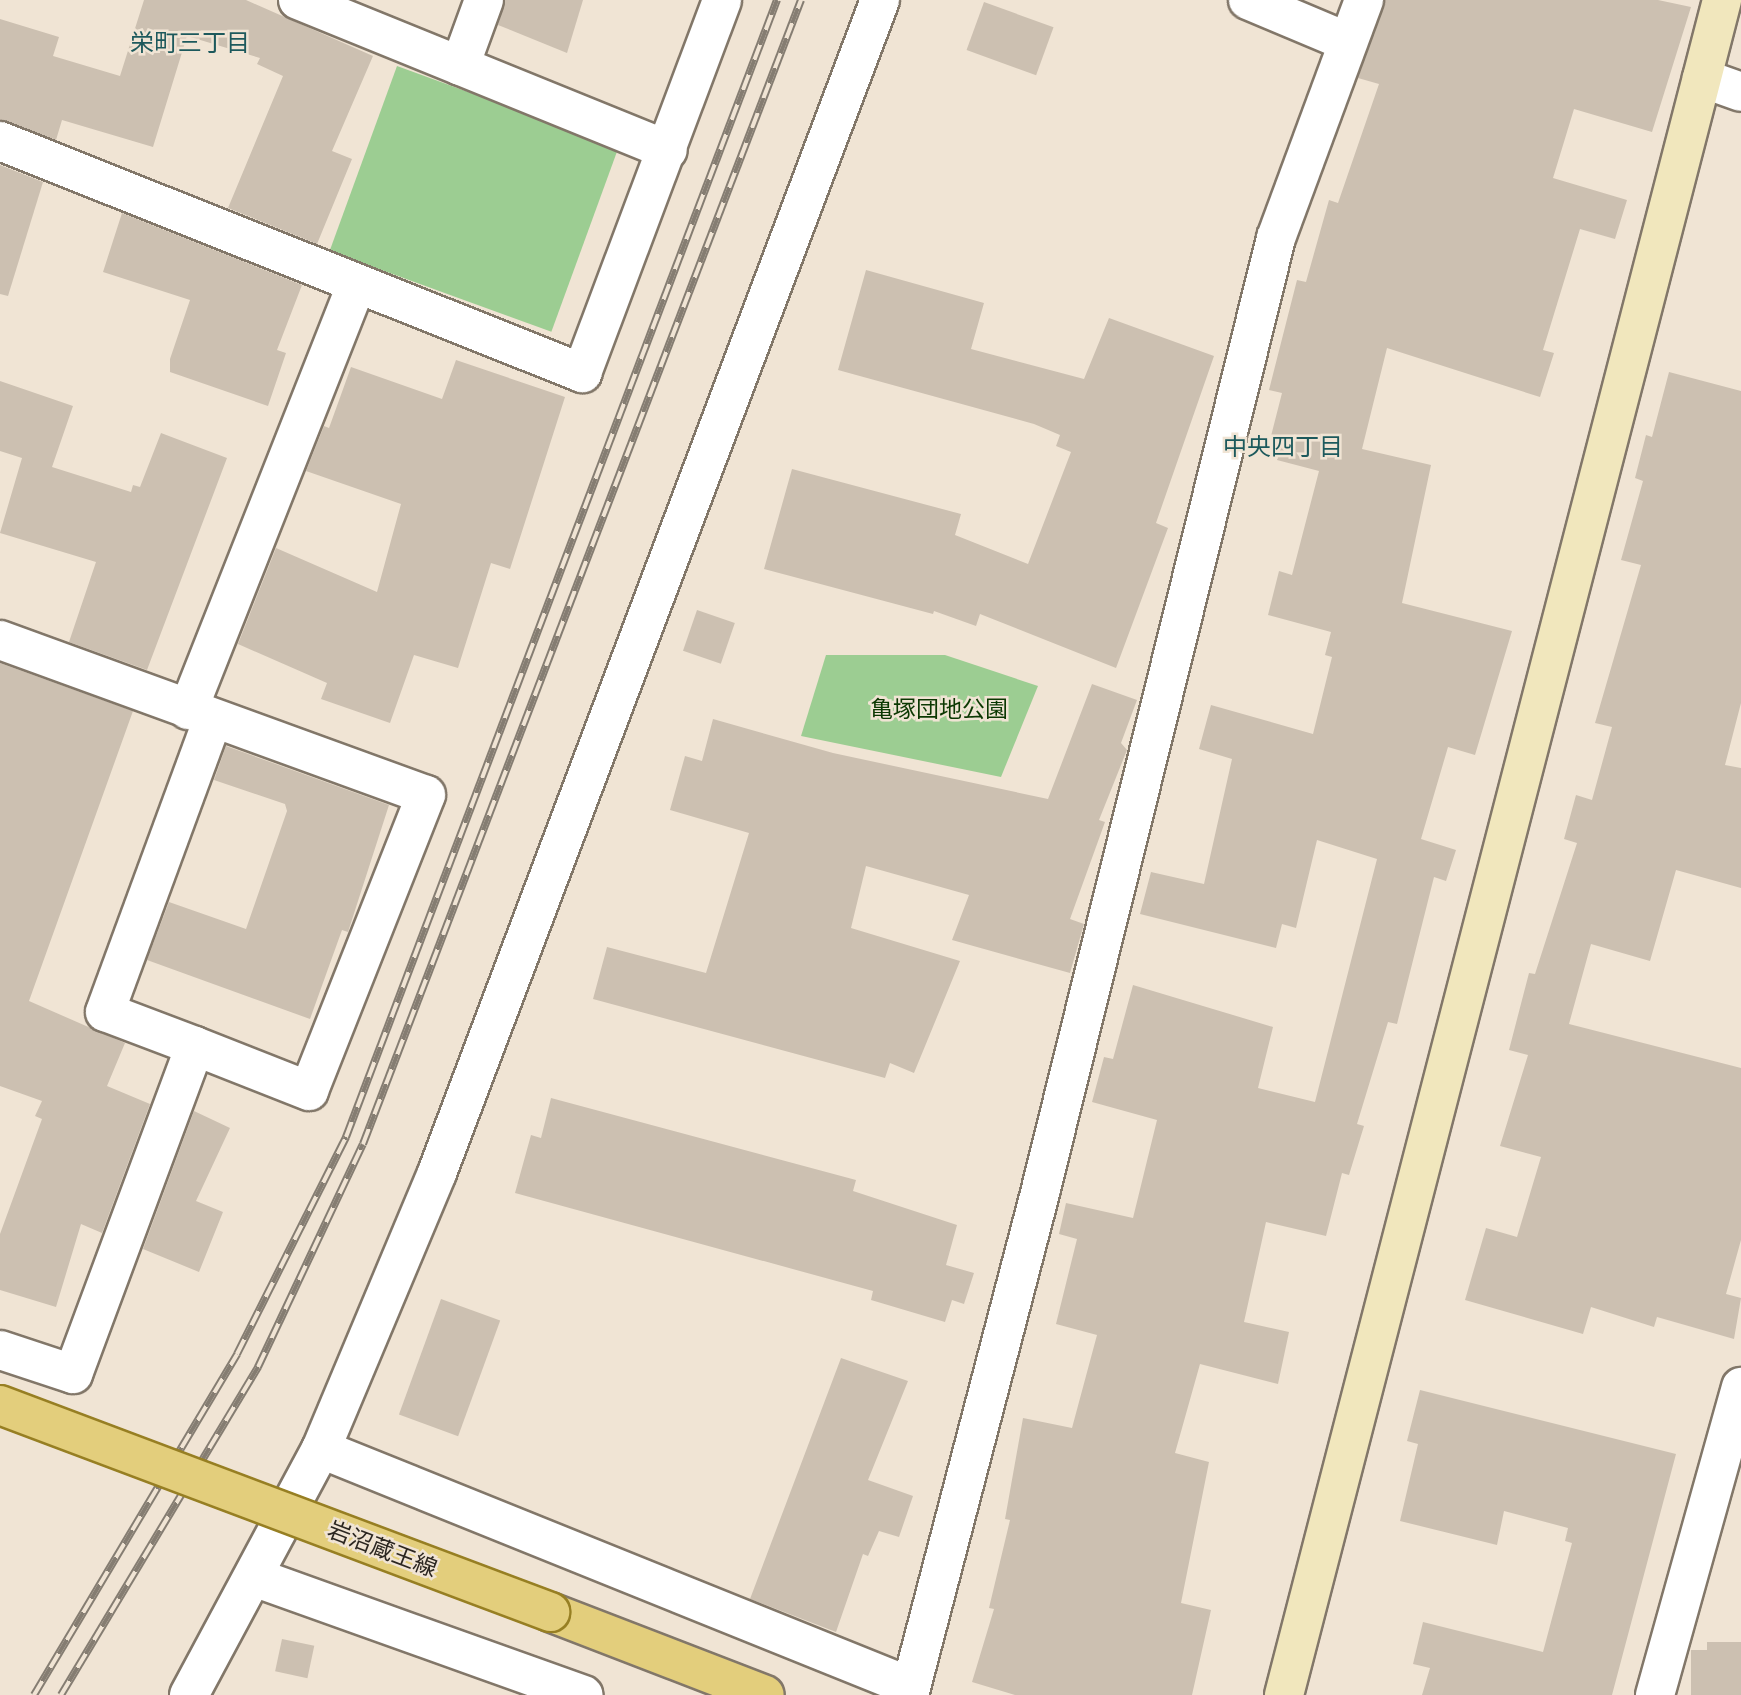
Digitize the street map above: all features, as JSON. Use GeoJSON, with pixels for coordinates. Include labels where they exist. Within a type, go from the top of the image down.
{"type":"FeatureCollection","features":[{"type":"Feature","properties":{"kind":"main road","name":"岩沼蔵王線"},"geometry":{"type":"LineString","coordinates":[[0,1405],[765,1695]]}},
{"type":"Feature","properties":{"kind":"street"},"geometry":{"type":"LineString","coordinates":[[298,0],[668,150]]}},
{"type":"Feature","properties":{"kind":"street"},"geometry":{"type":"LineString","coordinates":[[460,66],[484,0]]}},
{"type":"Feature","properties":{"kind":"street"},"geometry":{"type":"LineString","coordinates":[[0,141],[582,373],[668,150],[722,0]]}},
{"type":"Feature","properties":{"kind":"street"},"geometry":{"type":"LineString","coordinates":[[189,1695],[321,1449],[438,1173],[880,0]]}},
{"type":"Feature","properties":{"kind":"street"},"geometry":{"type":"LineString","coordinates":[[1248,0],[1348,42]]}},
{"type":"Feature","properties":{"kind":"street"},"geometry":{"type":"LineString","coordinates":[[321,1449],[910,1691],[1040,1193],[1276,238],[1364,0]]}},
{"type":"Feature","properties":{"kind":"street"},"geometry":{"type":"LineString","coordinates":[[1284,1695],[1722,0]]}},
{"type":"Feature","properties":{"kind":"street"},"geometry":{"type":"LineString","coordinates":[[1702,78],[1741,92]]}},
{"type":"Feature","properties":{"kind":"street"},"geometry":{"type":"LineString","coordinates":[[0,640],[200,715],[426,795],[309,1091],[106,1012],[200,715],[358,284]]}},
{"type":"Feature","properties":{"kind":"street"},"geometry":{"type":"LineString","coordinates":[[0,1349],[73,1374],[195,1046]]}},
{"type":"Feature","properties":{"kind":"street"},"geometry":{"type":"LineString","coordinates":[[1655,1695],[1741,1387]]}},
{"type":"Feature","properties":{"kind":"street"},"geometry":{"type":"LineString","coordinates":[[254,1577],[584,1695]]}},
{"type":"Feature","properties":{"kind":"green space"},"geometry":{"type":"Polygon","coordinates":[[[397,66],[619,147],[551,332],[330,251],[397,66]]]}},
{"type":"Feature","properties":{"kind":"green space","name":"亀塚団地公園"},"geometry":{"type":"Polygon","coordinates":[[[826,655],[945,655],[1038,686],[1001,777],[801,736],[826,655]]]}},
{"type":"Feature","properties":{"kind":"building"},"geometry":{"type":"Polygon","coordinates":[[[144,0],[246,0],[373,56],[332,151],[352,159],[317,244],[228,208],[283,76],[257,64],[260,58],[187,36],[153,147],[62,120],[56,140],[0,120],[0,19],[59,37],[53,56],[120,76],[144,0]]]}},
{"type":"Feature","properties":{"kind":"building"},"geometry":{"type":"Polygon","coordinates":[[[505,0],[583,0],[567,53],[498,25],[505,0]]]}},
{"type":"Feature","properties":{"kind":"building"},"geometry":{"type":"Polygon","coordinates":[[[1385,0],[1658,0],[1691,7],[1652,132],[1574,109],[1553,178],[1627,200],[1615,239],[1580,229],[1543,350],[1554,353],[1540,397],[1387,348],[1362,449],[1431,465],[1402,603],[1512,631],[1475,755],[1448,747],[1421,839],[1456,850],[1446,881],[1434,877],[1397,1024],[1388,1022],[1357,1124],[1364,1126],[1349,1175],[1342,1173],[1326,1236],[1266,1222],[1244,1322],[1289,1332],[1278,1384],[1200,1364],[1175,1453],[1209,1462],[1181,1603],[1211,1610],[1192,1695],[1015,1695],[972,1682],[994,1609],[989,1608],[1010,1520],[1005,1519],[1023,1418],[1072,1428],[1097,1335],[1056,1324],[1077,1239],[1059,1234],[1066,1203],[1133,1218],[1157,1120],[1092,1102],[1104,1057],[1113,1059],[1133,985],[1273,1027],[1258,1088],[1315,1102],[1377,859],[1317,840],[1296,928],[1282,924],[1276,948],[1140,914],[1151,872],[1204,884],[1232,759],[1199,749],[1211,705],[1313,734],[1332,657],[1325,655],[1331,632],[1268,615],[1279,571],[1292,575],[1319,471],[1277,460],[1283,439],[1271,436],[1282,393],[1269,390],[1297,280],[1306,282],[1329,200],[1338,203],[1379,84],[1358,78],[1385,0]]]}},
{"type":"Feature","properties":{"kind":"building"},"geometry":{"type":"Polygon","coordinates":[[[984,2],[1054,27],[1036,75],[967,50],[984,2]]]}},
{"type":"Feature","properties":{"kind":"building"},"geometry":{"type":"Polygon","coordinates":[[[0,165],[43,182],[8,296],[0,294],[0,165]]]}},
{"type":"Feature","properties":{"kind":"building"},"geometry":{"type":"Polygon","coordinates":[[[122,213],[302,285],[277,350],[286,353],[268,406],[170,372],[170,359],[190,300],[103,272],[122,213]]]}},
{"type":"Feature","properties":{"kind":"building"},"geometry":{"type":"Polygon","coordinates":[[[866,270],[984,303],[971,349],[1084,379],[1109,318],[1214,356],[1156,523],[1168,528],[1116,668],[980,614],[976,626],[934,611],[933,614],[764,569],[792,469],[961,514],[955,535],[1028,564],[1071,452],[1056,446],[1060,435],[1034,424],[838,370],[866,270]]]}},
{"type":"Feature","properties":{"kind":"building"},"geometry":{"type":"Polygon","coordinates":[[[456,360],[565,397],[510,569],[491,563],[458,668],[414,655],[390,723],[321,699],[327,683],[238,644],[276,548],[377,592],[401,504],[306,471],[324,426],[329,428],[351,367],[442,399],[456,360]]]}},
{"type":"Feature","properties":{"kind":"building"},"geometry":{"type":"Polygon","coordinates":[[[1669,372],[1741,391],[1741,703],[1725,765],[1741,768],[1741,888],[1676,870],[1650,961],[1591,944],[1569,1024],[1741,1068],[1741,1240],[1726,1294],[1741,1298],[1734,1339],[1657,1317],[1654,1327],[1591,1307],[1583,1334],[1465,1300],[1486,1228],[1517,1237],[1541,1157],[1500,1146],[1528,1055],[1509,1050],[1529,973],[1535,974],[1577,843],[1564,839],[1576,795],[1592,800],[1612,727],[1595,723],[1641,565],[1621,560],[1643,481],[1635,478],[1646,435],[1652,437],[1669,372]]]}},
{"type":"Feature","properties":{"kind":"building"},"geometry":{"type":"Polygon","coordinates":[[[0,381],[73,406],[52,467],[131,492],[133,485],[140,487],[161,433],[227,458],[147,670],[69,642],[96,562],[0,533],[22,458],[0,451],[0,381]]]}},
{"type":"Feature","properties":{"kind":"building"},"geometry":{"type":"Polygon","coordinates":[[[697,610],[735,623],[721,664],[683,651],[697,610]]]}},
{"type":"Feature","properties":{"kind":"building"},"geometry":{"type":"Polygon","coordinates":[[[0,663],[133,711],[29,1001],[125,1043],[107,1086],[150,1104],[102,1233],[81,1224],[56,1307],[0,1290],[0,1234],[42,1119],[35,1116],[42,1101],[0,1086],[0,663]]]}},
{"type":"Feature","properties":{"kind":"building"},"geometry":{"type":"Polygon","coordinates":[[[1092,684],[1137,700],[1121,743],[1127,750],[1099,820],[1105,822],[1070,919],[1084,924],[1070,973],[952,940],[969,895],[866,866],[851,928],[960,961],[914,1073],[890,1063],[885,1078],[593,999],[607,947],[706,973],[749,833],[670,810],[685,756],[702,761],[713,719],[833,753],[1048,799],[1092,684]]]}},
{"type":"Feature","properties":{"kind":"building"},"geometry":{"type":"Polygon","coordinates":[[[226,746],[389,805],[348,932],[342,930],[310,1019],[147,960],[169,902],[246,929],[287,811],[285,804],[214,780],[226,746]]]}},
{"type":"Feature","properties":{"kind":"building"},"geometry":{"type":"Polygon","coordinates":[[[551,1098],[856,1180],[853,1191],[957,1225],[946,1265],[974,1273],[964,1304],[952,1300],[945,1322],[871,1300],[873,1291],[515,1193],[531,1135],[541,1138],[551,1098]]]}},
{"type":"Feature","properties":{"kind":"building"},"geometry":{"type":"Polygon","coordinates":[[[194,1111],[230,1128],[196,1201],[223,1212],[199,1272],[143,1249],[194,1111]]]}},
{"type":"Feature","properties":{"kind":"building"},"geometry":{"type":"Polygon","coordinates":[[[441,1299],[500,1321],[458,1436],[399,1415],[441,1299]]]}},
{"type":"Feature","properties":{"kind":"building"},"geometry":{"type":"Polygon","coordinates":[[[841,1358],[908,1381],[868,1480],[913,1496],[899,1537],[879,1531],[868,1556],[863,1554],[836,1632],[750,1599],[841,1358]]]}},
{"type":"Feature","properties":{"kind":"building"},"geometry":{"type":"Polygon","coordinates":[[[1420,1390],[1676,1454],[1612,1695],[1422,1695],[1430,1668],[1413,1664],[1423,1622],[1543,1652],[1572,1543],[1565,1541],[1568,1528],[1504,1511],[1497,1545],[1400,1521],[1418,1444],[1407,1441],[1420,1390]]]}},
{"type":"Feature","properties":{"kind":"building"},"geometry":{"type":"Polygon","coordinates":[[[282,1639],[314,1646],[307,1678],[275,1671],[282,1639]]]}},
{"type":"Feature","properties":{"kind":"building"},"geometry":{"type":"Polygon","coordinates":[[[1707,1642],[1741,1642],[1741,1695],[1691,1695],[1691,1650],[1707,1650],[1707,1642]]]}},
{"type":"Feature","properties":{"kind":"railway"},"geometry":{"type":"LineString","coordinates":[[34,1695],[237,1354],[346,1137],[777,0]]}},
{"type":"Feature","properties":{"kind":"railway"},"geometry":{"type":"LineString","coordinates":[[61,1695],[258,1367],[363,1144],[801,0]]}},
{"type":"Feature","properties":{"kind":"district","name":"栄町三丁目"},"geometry":{"type":"Point","coordinates":[190,44]}},
{"type":"Feature","properties":{"kind":"district","name":"中央四丁目"},"geometry":{"type":"Point","coordinates":[1283,448]}}]}
